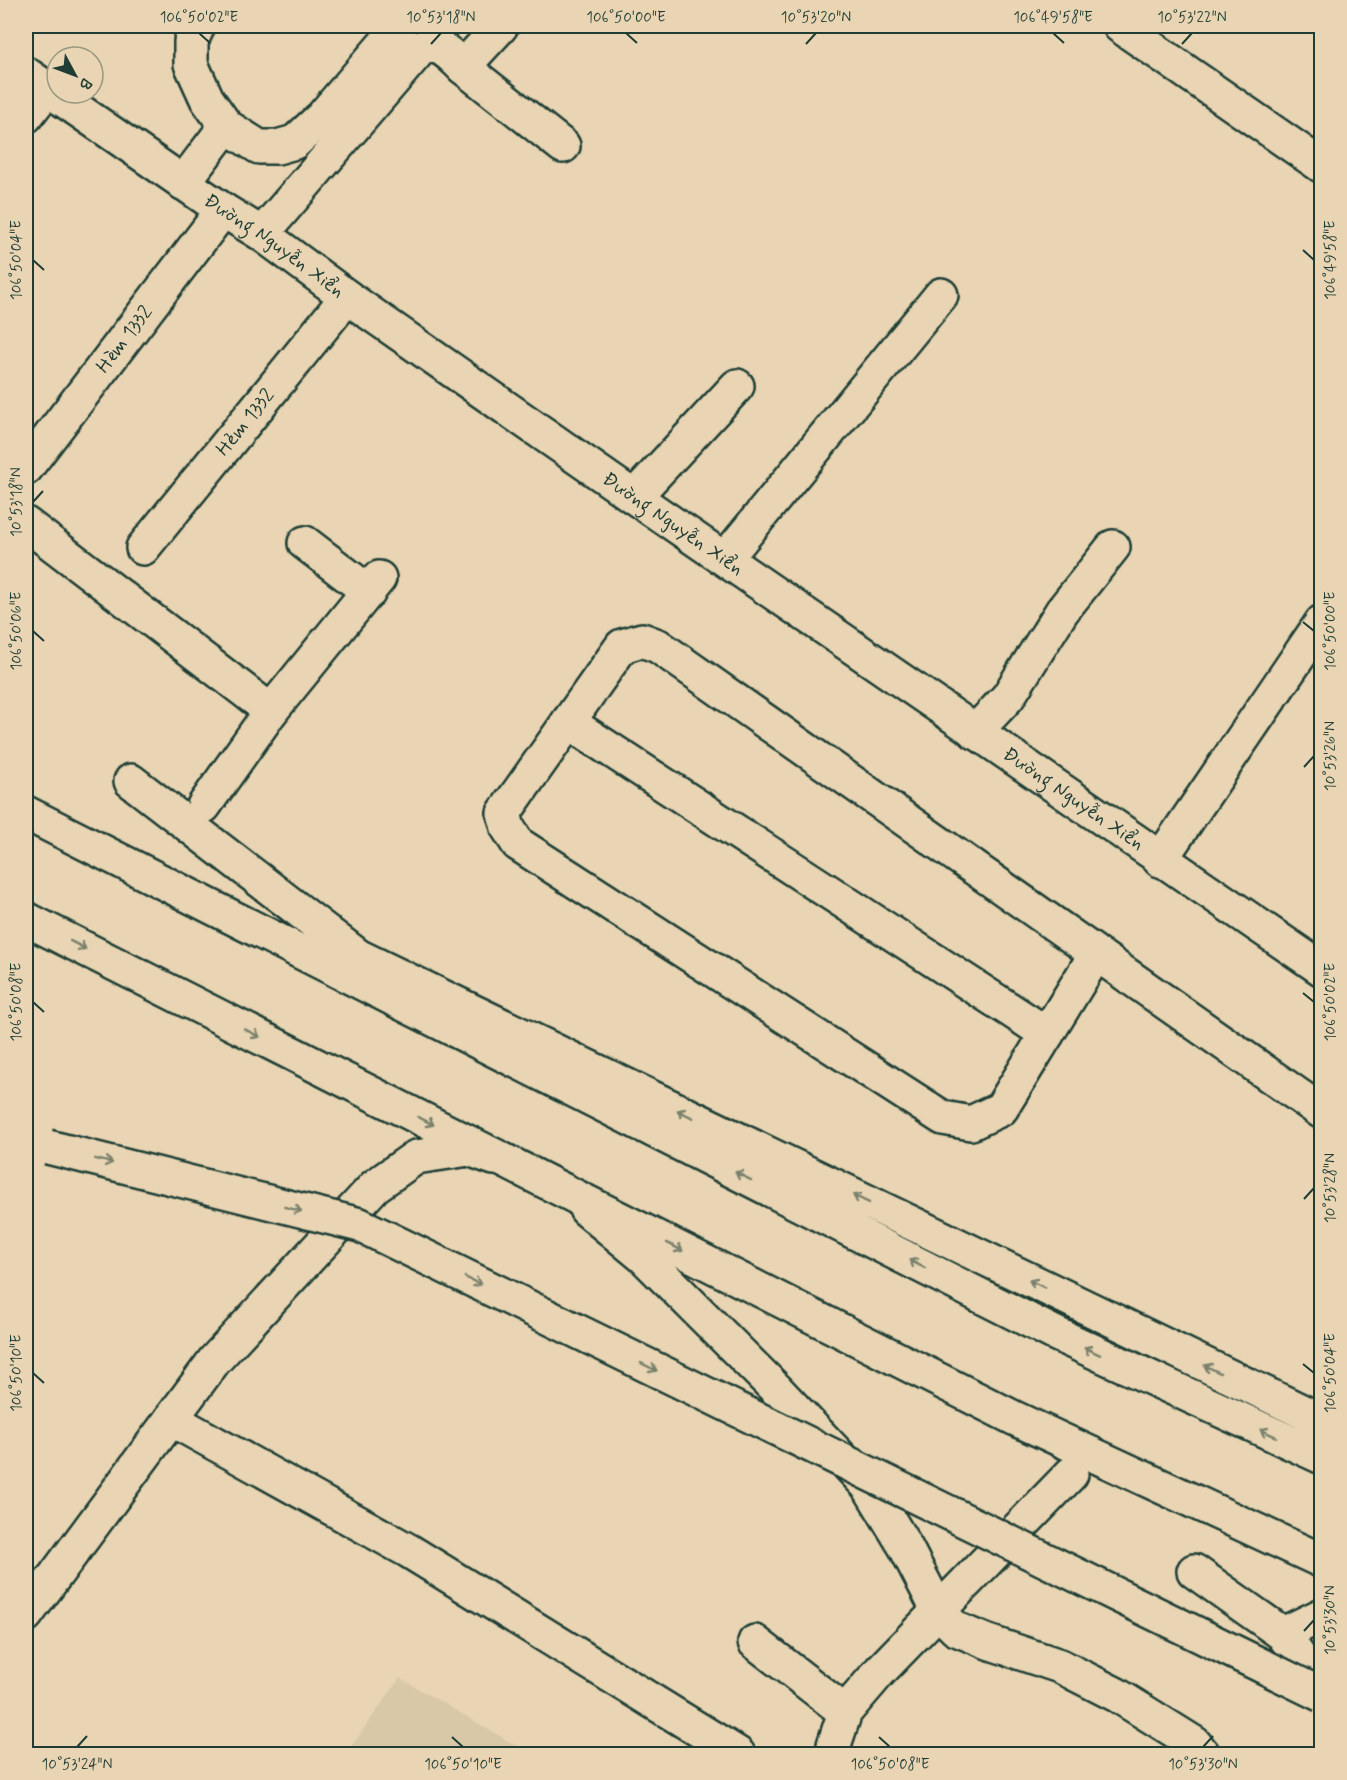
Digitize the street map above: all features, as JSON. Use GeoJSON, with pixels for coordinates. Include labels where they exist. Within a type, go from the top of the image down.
{"type":"FeatureCollection","features":[{"type":"Feature","properties":{"kind":"main road"},"geometry":{"type":"LineString","coordinates":[[198,26],[191,41],[191,64],[207,99],[226,126],[260,147],[277,147],[295,142],[322,117],[400,26]]}},
{"type":"Feature","properties":{"kind":"main road"},"geometry":{"type":"LineString","coordinates":[[463,67],[501,26]]}},
{"type":"Feature","properties":{"kind":"main road"},"geometry":{"type":"LineString","coordinates":[[1120,26],[1322,166]]}},
{"type":"Feature","properties":{"kind":"main road"},"geometry":{"type":"LineString","coordinates":[[262,234],[421,48],[429,44],[437,45],[563,146]]}},
{"type":"Feature","properties":{"kind":"main road"},"geometry":{"type":"LineString","coordinates":[[26,116],[36,82]]}},
{"type":"Feature","properties":{"kind":"main road","name":"Đường Nguyễn Xiển"},"geometry":{"type":"LineString","coordinates":[[36,82],[223,210],[262,234],[347,297],[1160,860],[1321,967]]}},
{"type":"Feature","properties":{"kind":"main road"},"geometry":{"type":"LineString","coordinates":[[183,183],[226,126]]}},
{"type":"Feature","properties":{"kind":"main road","name":"Hèm 1332"},"geometry":{"type":"LineString","coordinates":[[26,468],[223,210]]}},
{"type":"Feature","properties":{"kind":"main road"},"geometry":{"type":"LineString","coordinates":[[725,559],[941,296]]}},
{"type":"Feature","properties":{"kind":"main road","name":"Hẻm 1332"},"geometry":{"type":"LineString","coordinates":[[143,548],[347,297]]}},
{"type":"Feature","properties":{"kind":"main road"},"geometry":{"type":"LineString","coordinates":[[634,497],[737,387]]}},
{"type":"Feature","properties":{"kind":"main road"},"geometry":{"type":"LineString","coordinates":[[26,524],[271,711]]}},
{"type":"Feature","properties":{"kind":"main road"},"geometry":{"type":"LineString","coordinates":[[204,806],[271,711],[374,585],[305,543]]}},
{"type":"Feature","properties":{"kind":"main road"},"geometry":{"type":"LineString","coordinates":[[975,732],[1008,698],[1062,611],[1113,547]]}},
{"type":"Feature","properties":{"kind":"main road"},"geometry":{"type":"LineString","coordinates":[[1160,860],[1322,622]]}},
{"type":"Feature","properties":{"kind":"main road"},"geometry":{"type":"LineString","coordinates":[[1096,954],[1001,1109],[971,1123],[943,1118],[518,844],[508,828],[504,813],[622,646],[642,640],[658,646],[1322,1112]]}},
{"type":"Feature","properties":{"kind":"main road"},"geometry":{"type":"LineString","coordinates":[[568,722],[1047,1034]]}},
{"type":"Feature","properties":{"kind":"main road"},"geometry":{"type":"LineString","coordinates":[[131,781],[358,956],[1322,1421]]}},
{"type":"Feature","properties":{"kind":"main road"},"geometry":{"type":"LineString","coordinates":[[26,813],[1054,1333],[1322,1457]]}},
{"type":"Feature","properties":{"kind":"main road"},"geometry":{"type":"LineString","coordinates":[[26,919],[1014,1418],[1322,1561]]}},
{"type":"Feature","properties":{"kind":"main road"},"geometry":{"type":"LineString","coordinates":[[48,1147],[360,1225],[1322,1695]]}},
{"type":"Feature","properties":{"kind":"main road"},"geometry":{"type":"LineString","coordinates":[[26,1615],[214,1361],[375,1186],[416,1157],[469,1149],[511,1164],[573,1198],[644,1257],[778,1391],[869,1487],[906,1548],[939,1612],[956,1629],[1060,1666],[1117,1695],[1194,1743],[1203,1755]]}},
{"type":"Feature","properties":{"kind":"main road"},"geometry":{"type":"LineString","coordinates":[[171,1419],[409,1551],[738,1755]]}},
{"type":"Feature","properties":{"kind":"main road"},"geometry":{"type":"LineString","coordinates":[[834,1755],[834,1745],[845,1712],[881,1670],[1071,1474]]}},
{"type":"Feature","properties":{"kind":"main road"},"geometry":{"type":"LineString","coordinates":[[1194,1571],[1283,1634],[1322,1690]]}},
{"type":"Feature","properties":{"kind":"main road"},"geometry":{"type":"LineString","coordinates":[[1283,1634],[1322,1615]]}},
{"type":"Feature","properties":{"kind":"main road"},"geometry":{"type":"LineString","coordinates":[[755,1642],[845,1712]]}},
{"type":"Feature","properties":{"kind":"shaded area"},"geometry":{"type":"Polygon","coordinates":[[[400,1678],[531,1754],[346,1754],[400,1678]]]}}]}
